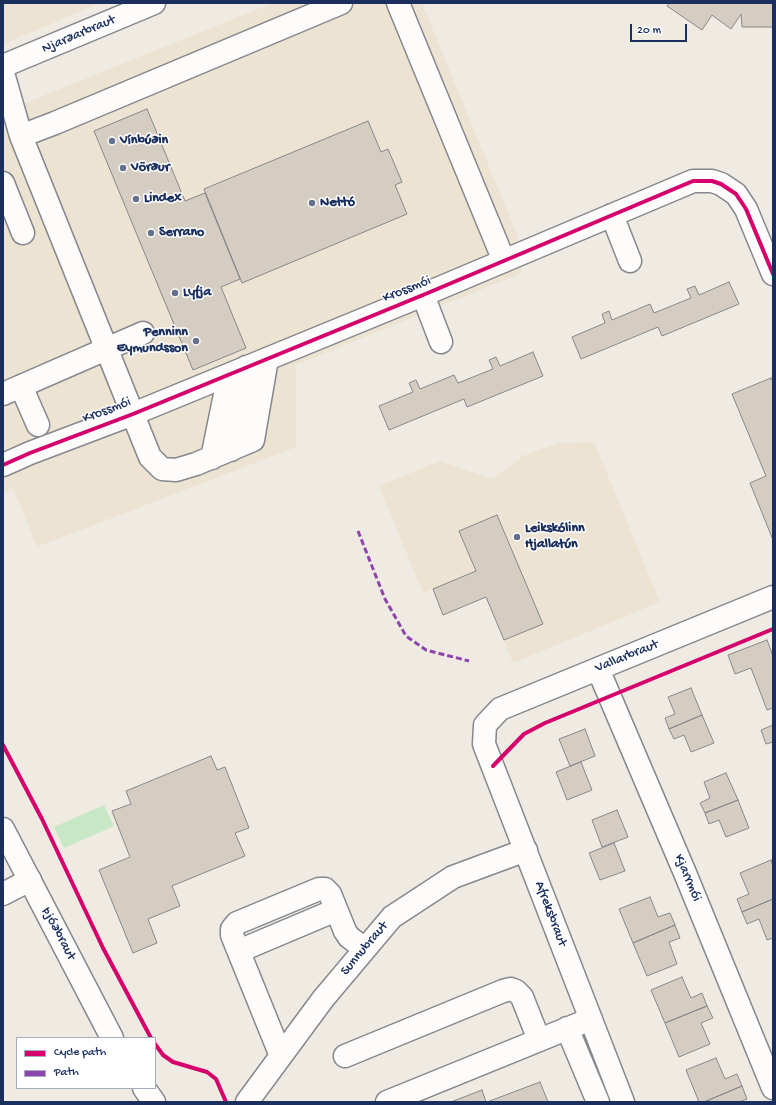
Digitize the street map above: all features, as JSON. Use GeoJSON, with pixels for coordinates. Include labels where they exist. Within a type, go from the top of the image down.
{"type":"FeatureCollection","features":[{"type":"Feature","properties":{"kind":"street","name":"Njarðarbraut"},"geometry":{"type":"LineString","coordinates":[[3,66],[154,3]]}},
{"type":"Feature","properties":{"kind":"street"},"geometry":{"type":"LineString","coordinates":[[21,136],[341,3]]}},
{"type":"Feature","properties":{"kind":"street"},"geometry":{"type":"LineString","coordinates":[[398,3],[504,261]]}},
{"type":"Feature","properties":{"kind":"street"},"geometry":{"type":"LineString","coordinates":[[3,73],[21,136],[150,457],[162,469],[176,470],[213,458],[253,440],[267,359]]}},
{"type":"Feature","properties":{"kind":"street","name":"Krossmói"},"geometry":{"type":"LineString","coordinates":[[3,465],[30,453],[133,414],[423,296],[685,184],[703,180],[712,181],[729,188],[736,194],[742,201],[771,264]]}},
{"type":"Feature","properties":{"kind":"street"},"geometry":{"type":"LineString","coordinates":[[3,183],[23,233]]}},
{"type":"Feature","properties":{"kind":"street"},"geometry":{"type":"LineString","coordinates":[[612,215],[630,261]]}},
{"type":"Feature","properties":{"kind":"street"},"geometry":{"type":"LineString","coordinates":[[423,296],[441,342]]}},
{"type":"Feature","properties":{"kind":"street"},"geometry":{"type":"LineString","coordinates":[[38,425],[12,390],[143,333]]}},
{"type":"Feature","properties":{"kind":"street"},"geometry":{"type":"LineString","coordinates":[[213,458],[229,375]]}},
{"type":"Feature","properties":{"kind":"street"},"geometry":{"type":"LineString","coordinates":[[213,458],[229,375]]}},
{"type":"Feature","properties":{"kind":"street","name":"Vallarbraut"},"geometry":{"type":"LineString","coordinates":[[486,725],[500,709],[773,597]]}},
{"type":"Feature","properties":{"kind":"street","name":"Kjarrmói"},"geometry":{"type":"LineString","coordinates":[[598,669],[688,880],[773,1088]]}},
{"type":"Feature","properties":{"kind":"street","name":"Afreksbraut"},"geometry":{"type":"LineString","coordinates":[[486,725],[484,744],[623,1102]]}},
{"type":"Feature","properties":{"kind":"street","name":"Þjóðbraut"},"geometry":{"type":"LineString","coordinates":[[3,830],[111,1037]]}},
{"type":"Feature","properties":{"kind":"street","name":"Sunnubraut"},"geometry":{"type":"LineString","coordinates":[[252,1099],[281,1056],[323,999],[392,917],[452,877],[526,850]]}},
{"type":"Feature","properties":{"kind":"street"},"geometry":{"type":"LineString","coordinates":[[3,894],[30,880]]}},
{"type":"Feature","properties":{"kind":"street"},"geometry":{"type":"LineString","coordinates":[[281,1056],[239,951],[336,910],[349,937],[364,949]]}},
{"type":"Feature","properties":{"kind":"street"},"geometry":{"type":"LineString","coordinates":[[345,1056],[503,991],[512,990],[516,991],[522,997],[539,1040]]}},
{"type":"Feature","properties":{"kind":"street"},"geometry":{"type":"LineString","coordinates":[[387,1102],[591,1019]]}},
{"type":"Feature","properties":{"kind":"street"},"geometry":{"type":"LineString","coordinates":[[567,1028],[598,1102]]}},
{"type":"Feature","properties":{"kind":"street"},"geometry":{"type":"LineString","coordinates":[[131,1089],[136,1102]]}},
{"type":"Feature","properties":{"kind":"street"},"geometry":{"type":"LineString","coordinates":[[145,1089],[154,1102]]}},
{"type":"Feature","properties":{"kind":"shaded area"},"geometry":{"type":"Polygon","coordinates":[[[3,3],[100,3],[3,44],[3,3]]]}},
{"type":"Feature","properties":{"kind":"shaded area"},"geometry":{"type":"Polygon","coordinates":[[[273,3],[422,3],[517,235],[522,273],[296,365],[296,447],[37,547],[13,488],[3,494],[3,112],[273,3]]]}},
{"type":"Feature","properties":{"kind":"shaded area","name":"Leikskólinn Hjallatún"},"geometry":{"type":"Polygon","coordinates":[[[594,442],[660,602],[513,663],[486,597],[443,615],[433,589],[423,593],[379,486],[440,461],[492,479],[523,456],[558,443],[594,442]]]}},
{"type":"Feature","properties":{"kind":"green space"},"geometry":{"type":"Polygon","coordinates":[[[104,805],[114,826],[64,848],[54,827],[104,805]]]}},
{"type":"Feature","properties":{"kind":"building"},"geometry":{"type":"Polygon","coordinates":[[[669,3],[773,3],[773,27],[742,27],[741,14],[731,29],[712,15],[702,30],[667,6],[669,3]]]}},
{"type":"Feature","properties":{"kind":"building"},"geometry":{"type":"Polygon","coordinates":[[[147,109],[185,201],[205,193],[240,279],[221,287],[246,348],[193,370],[94,131],[147,109]]]}},
{"type":"Feature","properties":{"kind":"building"},"geometry":{"type":"Polygon","coordinates":[[[368,121],[381,152],[388,149],[402,182],[395,185],[407,214],[242,283],[204,189],[368,121]]]}},
{"type":"Feature","properties":{"kind":"building"},"geometry":{"type":"Polygon","coordinates":[[[729,282],[739,304],[662,336],[658,327],[581,359],[572,337],[605,323],[602,314],[609,311],[612,320],[650,304],[654,313],[691,298],[687,289],[695,286],[699,295],[729,282]]]}},
{"type":"Feature","properties":{"kind":"building"},"geometry":{"type":"Polygon","coordinates":[[[533,352],[543,376],[467,407],[464,399],[389,430],[379,406],[413,392],[409,383],[416,380],[420,389],[454,375],[458,383],[493,369],[489,360],[496,357],[500,366],[533,352]]]}},
{"type":"Feature","properties":{"kind":"building"},"geometry":{"type":"Polygon","coordinates":[[[771,378],[773,382],[773,540],[750,483],[766,476],[732,394],[771,378]]]}},
{"type":"Feature","properties":{"kind":"building"},"geometry":{"type":"Polygon","coordinates":[[[497,515],[543,624],[504,640],[486,597],[443,615],[433,589],[476,571],[459,531],[497,515]]]}},
{"type":"Feature","properties":{"kind":"building"},"geometry":{"type":"Polygon","coordinates":[[[767,640],[773,656],[773,708],[767,710],[751,668],[735,674],[728,655],[767,640]]]}},
{"type":"Feature","properties":{"kind":"building"},"geometry":{"type":"Polygon","coordinates":[[[691,688],[702,715],[669,729],[665,718],[675,714],[668,697],[691,688]]]}},
{"type":"Feature","properties":{"kind":"building"},"geometry":{"type":"Polygon","coordinates":[[[702,715],[714,743],[691,752],[684,735],[674,739],[669,729],[702,715]]]}},
{"type":"Feature","properties":{"kind":"building"},"geometry":{"type":"Polygon","coordinates":[[[773,725],[773,742],[766,744],[761,730],[773,725]]]}},
{"type":"Feature","properties":{"kind":"building"},"geometry":{"type":"Polygon","coordinates":[[[585,729],[595,756],[570,766],[559,739],[585,729]]]}},
{"type":"Feature","properties":{"kind":"building"},"geometry":{"type":"Polygon","coordinates":[[[211,756],[217,770],[225,767],[249,828],[235,833],[245,856],[172,886],[180,906],[148,919],[157,943],[133,953],[99,870],[130,857],[112,811],[131,804],[126,791],[211,756]]]}},
{"type":"Feature","properties":{"kind":"building"},"geometry":{"type":"Polygon","coordinates":[[[581,762],[592,790],[567,800],[556,772],[581,762]]]}},
{"type":"Feature","properties":{"kind":"building"},"geometry":{"type":"Polygon","coordinates":[[[726,773],[738,800],[705,813],[700,803],[710,798],[704,782],[726,773]]]}},
{"type":"Feature","properties":{"kind":"building"},"geometry":{"type":"Polygon","coordinates":[[[738,800],[749,828],[726,837],[719,820],[709,824],[705,813],[738,800]]]}},
{"type":"Feature","properties":{"kind":"building"},"geometry":{"type":"Polygon","coordinates":[[[617,810],[628,837],[602,847],[592,820],[617,810]]]}},
{"type":"Feature","properties":{"kind":"building"},"geometry":{"type":"Polygon","coordinates":[[[614,843],[625,871],[600,880],[589,853],[614,843]]]}},
{"type":"Feature","properties":{"kind":"building"},"geometry":{"type":"Polygon","coordinates":[[[771,860],[773,866],[773,899],[742,912],[737,899],[749,894],[740,873],[771,860]]]}},
{"type":"Feature","properties":{"kind":"building"},"geometry":{"type":"Polygon","coordinates":[[[650,897],[658,917],[670,913],[675,925],[633,943],[619,909],[650,897]]]}},
{"type":"Feature","properties":{"kind":"building"},"geometry":{"type":"Polygon","coordinates":[[[773,899],[773,938],[767,940],[759,919],[747,924],[742,912],[773,899]]]}},
{"type":"Feature","properties":{"kind":"building"},"geometry":{"type":"Polygon","coordinates":[[[675,925],[680,938],[669,942],[677,964],[647,976],[633,943],[675,925]]]}},
{"type":"Feature","properties":{"kind":"building"},"geometry":{"type":"Polygon","coordinates":[[[682,977],[691,998],[702,993],[707,1006],[665,1023],[651,990],[682,977]]]}},
{"type":"Feature","properties":{"kind":"building"},"geometry":{"type":"Polygon","coordinates":[[[707,1006],[713,1018],[701,1023],[710,1044],[679,1057],[665,1023],[707,1006]]]}},
{"type":"Feature","properties":{"kind":"building"},"geometry":{"type":"Polygon","coordinates":[[[716,1058],[725,1079],[737,1074],[742,1086],[704,1102],[699,1102],[686,1070],[716,1058]]]}},
{"type":"Feature","properties":{"kind":"building"},"geometry":{"type":"Polygon","coordinates":[[[540,1082],[548,1102],[487,1102],[540,1082]]]}},
{"type":"Feature","properties":{"kind":"building"},"geometry":{"type":"Polygon","coordinates":[[[742,1086],[747,1099],[739,1102],[704,1102],[742,1086]]]}},
{"type":"Feature","properties":{"kind":"building"},"geometry":{"type":"Polygon","coordinates":[[[482,1090],[486,1102],[451,1102],[482,1090]]]}},
{"type":"Feature","properties":{"kind":"marked path"},"geometry":{"type":"LineString","coordinates":[[358,531],[385,599],[406,636],[426,650],[469,661]]}},
{"type":"Feature","properties":{"kind":"cycle path"},"geometry":{"type":"LineString","coordinates":[[3,465],[30,453],[133,414],[423,295],[693,181],[712,181],[721,184],[736,194],[746,209],[773,274]]}},
{"type":"Feature","properties":{"kind":"cycle path"},"geometry":{"type":"LineString","coordinates":[[493,766],[524,734],[545,723],[773,629]]}},
{"type":"Feature","properties":{"kind":"cycle path"},"geometry":{"type":"LineString","coordinates":[[3,745],[42,819],[103,948],[150,1037]]}},
{"type":"Feature","properties":{"kind":"cycle path"},"geometry":{"type":"LineString","coordinates":[[156,1045],[163,1055],[173,1062],[207,1072],[216,1079],[226,1102]]}},
{"type":"Feature","properties":{"kind":"place","name":"Vínbúðin"},"geometry":{"type":"Point","coordinates":[112,141]}},
{"type":"Feature","properties":{"kind":"place","name":"Vörður"},"geometry":{"type":"Point","coordinates":[123,168]}},
{"type":"Feature","properties":{"kind":"place","name":"Lindex"},"geometry":{"type":"Point","coordinates":[136,199]}},
{"type":"Feature","properties":{"kind":"place","name":"Nettó"},"geometry":{"type":"Point","coordinates":[312,203]}},
{"type":"Feature","properties":{"kind":"place","name":"Serrano"},"geometry":{"type":"Point","coordinates":[151,233]}},
{"type":"Feature","properties":{"kind":"place","name":"Lyfja"},"geometry":{"type":"Point","coordinates":[175,293]}},
{"type":"Feature","properties":{"kind":"place","name":"Penninn Eymundsson"},"geometry":{"type":"Point","coordinates":[196,341]}},
{"type":"Feature","properties":{"kind":"place","name":"Leikskólinn Hjallatún"},"geometry":{"type":"Point","coordinates":[517,537]}}]}
